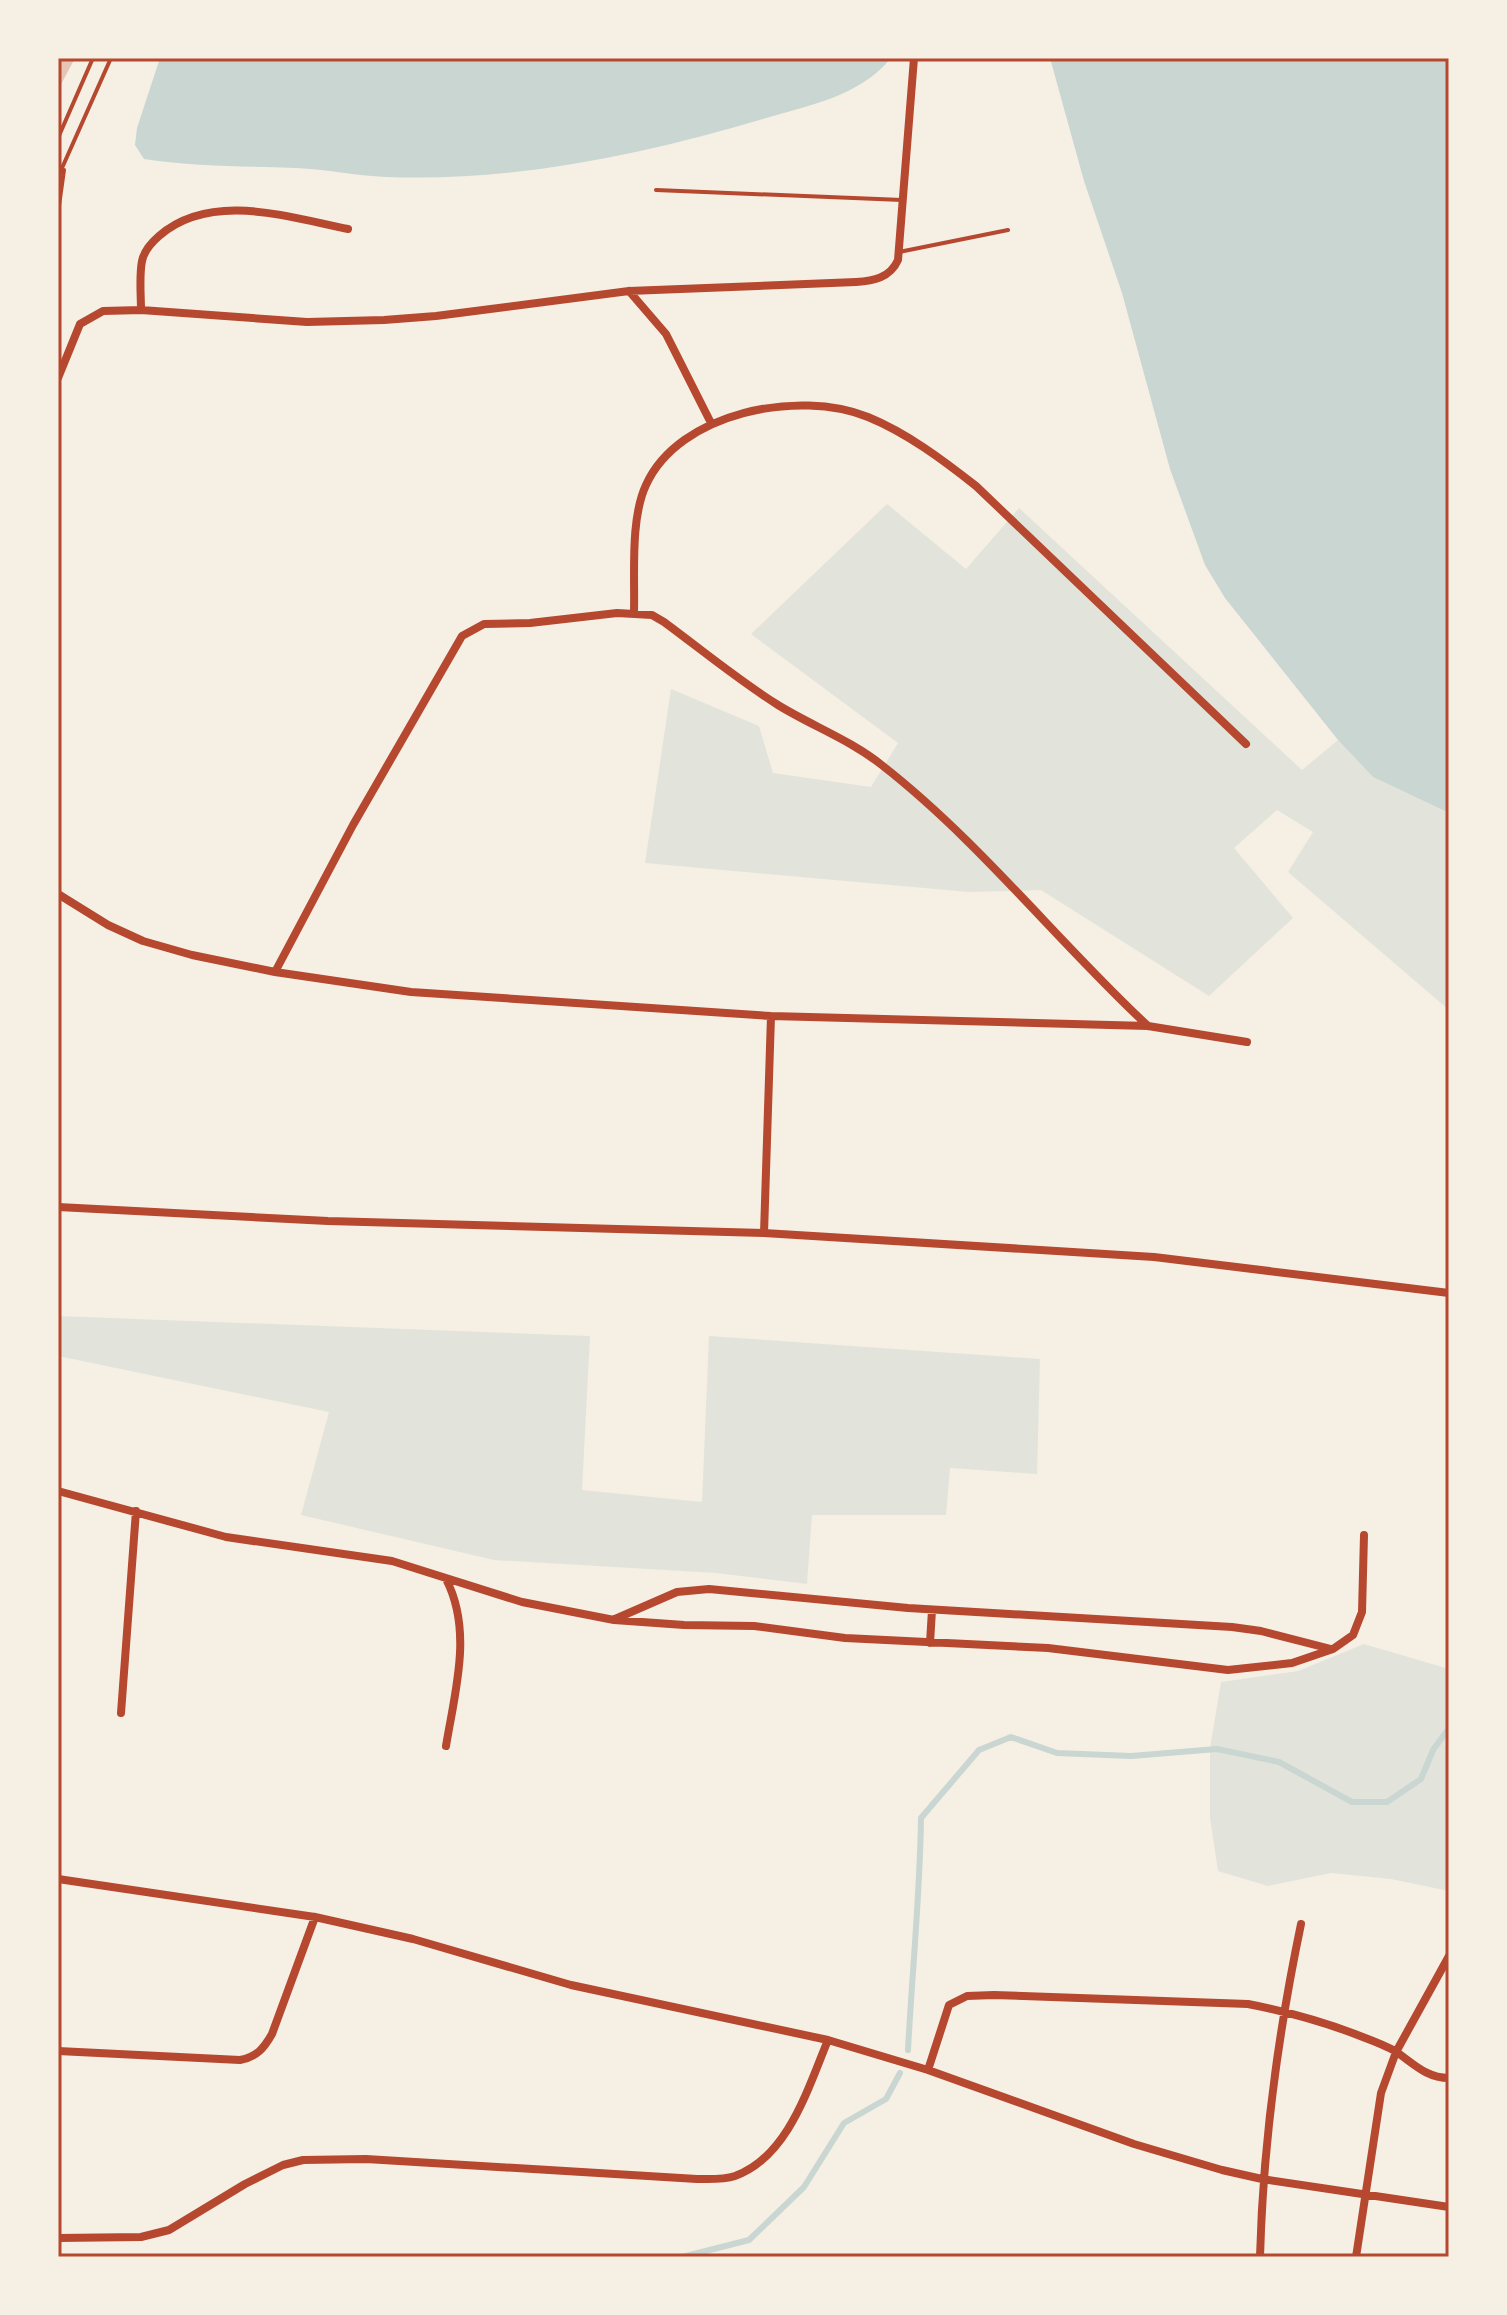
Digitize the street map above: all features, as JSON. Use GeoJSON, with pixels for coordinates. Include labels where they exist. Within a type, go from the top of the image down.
{"type":"FeatureCollection","features":[{"type":"Feature","properties":{"kind":"street"},"geometry":{"type":"LineString","coordinates":[[58,378],[80,324],[103,311],[141,310],[307,322],[384,320],[629,291],[878,279],[895,268],[899,252],[914,58]]}},
{"type":"Feature","properties":{"kind":"street"},"geometry":{"type":"LineString","coordinates":[[141,310],[142,261],[146,250],[172,225],[184,219],[232,210],[254,211],[348,229]]}},
{"type":"Feature","properties":{"kind":"street"},"geometry":{"type":"LineString","coordinates":[[629,291],[666,334],[711,423]]}},
{"type":"Feature","properties":{"kind":"street"},"geometry":{"type":"LineString","coordinates":[[634,612],[636,539],[645,487],[666,455],[711,423],[756,411],[806,405],[841,409],[867,416],[912,440],[976,486],[1246,744]]}},
{"type":"Feature","properties":{"kind":"street"},"geometry":{"type":"LineString","coordinates":[[275,972],[353,825],[462,636],[484,624],[530,623],[634,612],[652,615],[664,622],[774,702],[809,724],[837,735],[882,764],[936,811],[1148,1026]]}},
{"type":"Feature","properties":{"kind":"street"},"geometry":{"type":"LineString","coordinates":[[58,894],[108,925],[143,941],[192,955],[275,972],[411,992],[771,1016],[1148,1026],[1247,1042]]}},
{"type":"Feature","properties":{"kind":"street"},"geometry":{"type":"LineString","coordinates":[[764,1233],[771,1016]]}},
{"type":"Feature","properties":{"kind":"street"},"geometry":{"type":"LineString","coordinates":[[58,1207],[328,1221],[764,1233],[1154,1257],[1449,1293]]}},
{"type":"Feature","properties":{"kind":"street"},"geometry":{"type":"LineString","coordinates":[[58,1491],[226,1537],[369,1557],[522,1602],[614,1620],[754,1626],[845,1638],[1048,1648],[1228,1670],[1292,1663],[1346,1642],[1358,1628],[1362,1612],[1364,1535]]}},
{"type":"Feature","properties":{"kind":"street"},"geometry":{"type":"LineString","coordinates":[[121,1713],[136,1511]]}},
{"type":"Feature","properties":{"kind":"street"},"geometry":{"type":"LineString","coordinates":[[446,1578],[459,1612],[460,1634],[458,1670],[446,1746]]}},
{"type":"Feature","properties":{"kind":"street"},"geometry":{"type":"LineString","coordinates":[[614,1620],[670,1595],[697,1589],[932,1610],[1232,1627],[1333,1649]]}},
{"type":"Feature","properties":{"kind":"street"},"geometry":{"type":"LineString","coordinates":[[930,1643],[932,1610]]}},
{"type":"Feature","properties":{"kind":"street"},"geometry":{"type":"LineString","coordinates":[[58,1879],[315,1917],[413,1939],[571,1985],[828,2040],[928,2070],[1134,2144],[1262,2179],[1449,2207]]}},
{"type":"Feature","properties":{"kind":"street"},"geometry":{"type":"LineString","coordinates":[[58,2051],[240,2060],[255,2056],[262,2051],[272,2034],[315,1917]]}},
{"type":"Feature","properties":{"kind":"street"},"geometry":{"type":"LineString","coordinates":[[1260,2257],[1262,2179],[1283,2011],[1301,1924]]}},
{"type":"Feature","properties":{"kind":"street"},"geometry":{"type":"LineString","coordinates":[[1356,2257],[1381,2093],[1396,2052],[1449,1956]]}},
{"type":"Feature","properties":{"kind":"street"},"geometry":{"type":"LineString","coordinates":[[928,2070],[949,2005],[967,1996],[1216,2001],[1283,2011],[1354,2034],[1396,2052],[1429,2074],[1449,2078]]}},
{"type":"Feature","properties":{"kind":"street"},"geometry":{"type":"LineString","coordinates":[[58,2238],[141,2237],[169,2230],[245,2184],[283,2165],[303,2160],[366,2159],[683,2179],[732,2177],[762,2161],[782,2137],[808,2089],[828,2040]]}},
{"type":"Feature","properties":{"kind":"lane"},"geometry":{"type":"LineString","coordinates":[[58,138],[93,58]]}},
{"type":"Feature","properties":{"kind":"lane"},"geometry":{"type":"LineString","coordinates":[[58,177],[111,58]]}},
{"type":"Feature","properties":{"kind":"lane"},"geometry":{"type":"LineString","coordinates":[[58,213],[65,164]]}},
{"type":"Feature","properties":{"kind":"lane"},"geometry":{"type":"LineString","coordinates":[[656,190],[903,200]]}},
{"type":"Feature","properties":{"kind":"lane"},"geometry":{"type":"LineString","coordinates":[[899,252],[1008,230]]}},
{"type":"Feature","properties":{"kind":"shaded area"},"geometry":{"type":"Polygon","coordinates":[[[160,58],[891,58],[864,82],[832,98],[671,144],[529,170],[434,177],[375,176],[144,159],[135,145],[137,128],[160,58]]]}},
{"type":"Feature","properties":{"kind":"shaded area"},"geometry":{"type":"Polygon","coordinates":[[[1050,58],[1449,58],[1449,813],[1373,777],[1338,740],[1225,598],[1205,565],[1170,469],[1122,293],[1084,181],[1050,58]]]}},
{"type":"Feature","properties":{"kind":"shaded area"},"geometry":{"type":"Polygon","coordinates":[[[887,504],[966,569],[1019,508],[1302,770],[1338,740],[1373,777],[1449,813],[1449,1010],[1288,872],[1313,832],[1277,810],[1234,848],[1293,918],[1209,996],[1041,890],[969,892],[645,863],[671,689],[759,726],[773,773],[871,787],[898,743],[751,634],[887,504]]]}},
{"type":"Feature","properties":{"kind":"shaded area"},"geometry":{"type":"Polygon","coordinates":[[[58,1316],[590,1336],[582,1490],[702,1502],[709,1336],[1040,1359],[1037,1474],[950,1468],[946,1515],[812,1515],[807,1584],[716,1573],[494,1560],[301,1515],[329,1412],[58,1356],[58,1316]]]}},
{"type":"Feature","properties":{"kind":"shaded area"},"geometry":{"type":"Polygon","coordinates":[[[1364,1644],[1449,1669],[1449,1891],[1391,1879],[1331,1873],[1268,1886],[1218,1871],[1210,1818],[1210,1748],[1221,1682],[1298,1671],[1364,1644]]]}},
{"type":"Feature","properties":{"kind":"building"},"geometry":{"type":"Polygon","coordinates":[[[58,58],[75,58],[58,90],[58,58]]]}},
{"type":"Feature","properties":{"kind":"waterway"},"geometry":{"type":"LineString","coordinates":[[908,2050],[921,1818],[979,1750],[1011,1737],[1057,1753],[1131,1756],[1217,1749],[1279,1762],[1352,1802],[1387,1802],[1421,1779],[1433,1750],[1449,1728]]}},
{"type":"Feature","properties":{"kind":"waterway"},"geometry":{"type":"LineString","coordinates":[[682,2257],[749,2240],[804,2187],[844,2123],[886,2099],[900,2073]]}}]}
